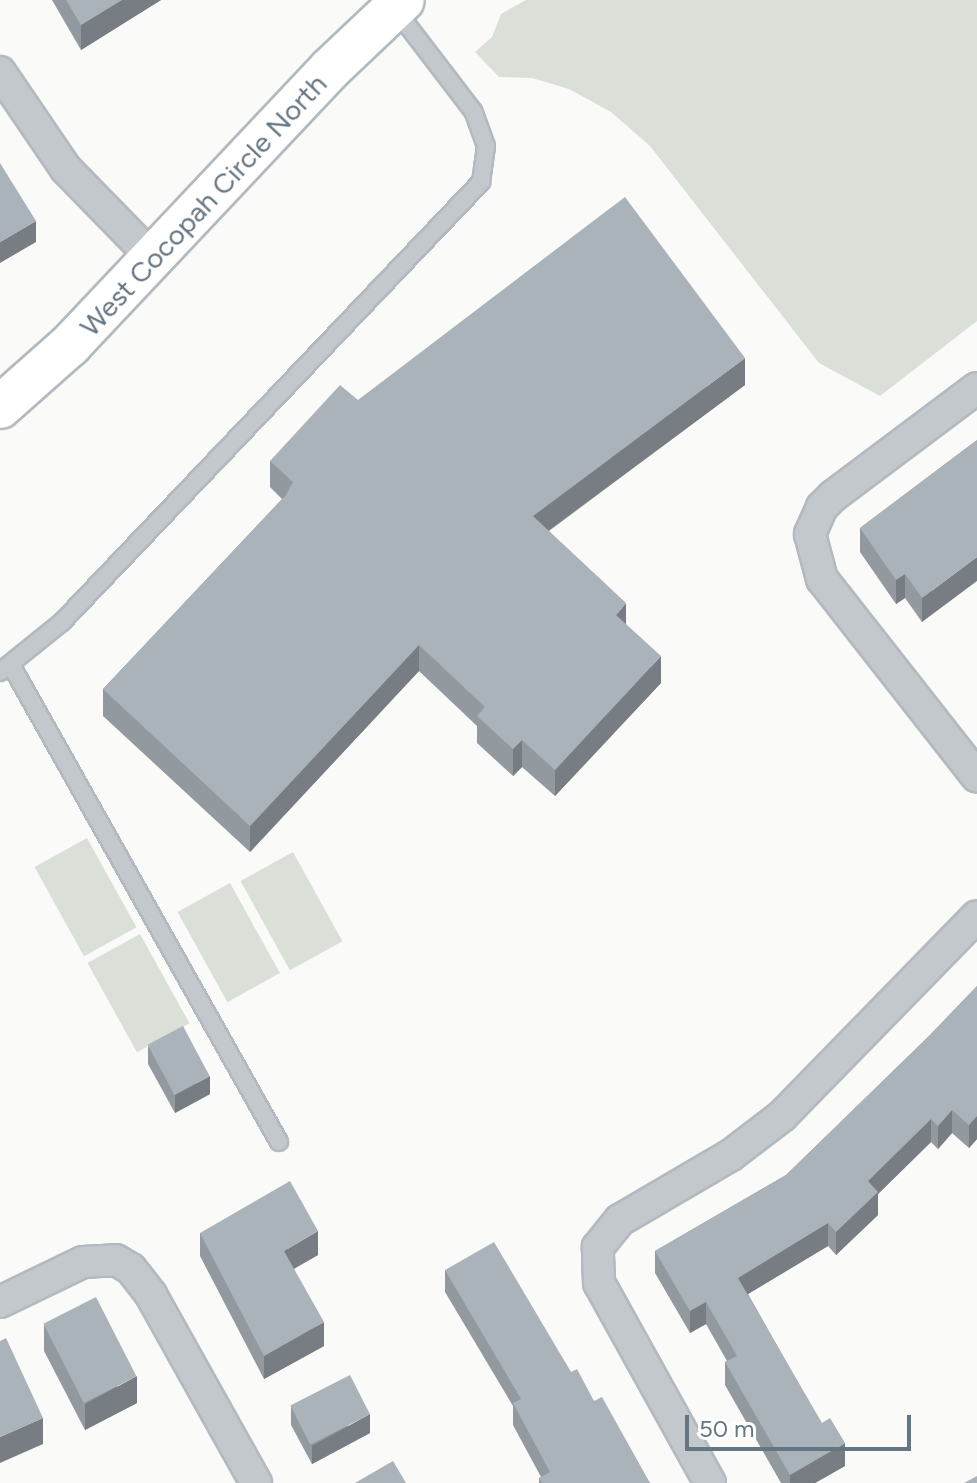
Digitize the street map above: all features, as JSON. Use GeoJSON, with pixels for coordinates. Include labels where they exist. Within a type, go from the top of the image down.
{"type":"FeatureCollection","features":[{"type":"Feature","properties":{"kind":"street","name":"West Cocopah Circle North"},"geometry":{"type":"LineString","coordinates":[[0,407],[70,345],[399,4]]}},
{"type":"Feature","properties":{"kind":"street"},"geometry":{"type":"LineString","coordinates":[[0,72],[59,161],[153,258]]}},
{"type":"Feature","properties":{"kind":"street"},"geometry":{"type":"LineString","coordinates":[[977,388],[833,496],[822,507],[810,534],[822,579],[977,777]]}},
{"type":"Feature","properties":{"kind":"street"},"geometry":{"type":"LineString","coordinates":[[710,1483],[599,1283],[598,1247],[620,1220],[731,1155],[790,1109],[977,916]]}},
{"type":"Feature","properties":{"kind":"street"},"geometry":{"type":"LineString","coordinates":[[0,1302],[83,1262],[116,1260],[151,1295],[256,1483]]}},
{"type":"Feature","properties":{"kind":"lane"},"geometry":{"type":"LineString","coordinates":[[279,1142],[5,669],[62,622],[481,182],[486,146],[473,111],[399,4]]}},
{"type":"Feature","properties":{"kind":"shaded area"},"geometry":{"type":"Polygon","coordinates":[[[526,0],[977,0],[977,321],[880,396],[819,363],[650,146],[611,112],[569,89],[532,78],[499,77],[475,52],[492,37],[501,14],[526,0]]]}},
{"type":"Feature","properties":{"kind":"shaded area"},"geometry":{"type":"Polygon","coordinates":[[[87,838],[136,927],[84,956],[35,867],[87,838]]]}},
{"type":"Feature","properties":{"kind":"shaded area"},"geometry":{"type":"Polygon","coordinates":[[[293,852],[342,941],[290,970],[241,881],[293,852]]]}},
{"type":"Feature","properties":{"kind":"shaded area"},"geometry":{"type":"Polygon","coordinates":[[[230,883],[280,973],[227,1002],[178,912],[230,883]]]}},
{"type":"Feature","properties":{"kind":"shaded area"},"geometry":{"type":"Polygon","coordinates":[[[140,934],[189,1023],[137,1052],[88,963],[140,934]]]}},
{"type":"Feature","properties":{"kind":"building"},"geometry":{"type":"Polygon","coordinates":[[[66,0],[122,0],[81,25],[66,0]]]}},
{"type":"Feature","properties":{"kind":"building"},"geometry":{"type":"Polygon","coordinates":[[[0,163],[36,221],[0,242],[0,163]]]}},
{"type":"Feature","properties":{"kind":"building"},"geometry":{"type":"Polygon","coordinates":[[[625,197],[745,358],[533,516],[626,603],[616,615],[661,656],[555,770],[522,740],[513,749],[477,716],[485,707],[419,645],[250,826],[103,689],[286,495],[293,482],[270,461],[340,385],[358,400],[625,197]]]}},
{"type":"Feature","properties":{"kind":"building"},"geometry":{"type":"Polygon","coordinates":[[[977,440],[977,557],[922,598],[905,574],[896,580],[860,528],[977,440]]]}},
{"type":"Feature","properties":{"kind":"building"},"geometry":{"type":"Polygon","coordinates":[[[977,986],[977,1116],[969,1125],[952,1110],[938,1126],[931,1119],[868,1181],[878,1192],[836,1232],[828,1223],[738,1278],[822,1423],[830,1418],[845,1443],[790,1475],[725,1362],[737,1356],[706,1302],[690,1311],[655,1251],[786,1175],[977,986]]]}},
{"type":"Feature","properties":{"kind":"building"},"geometry":{"type":"Polygon","coordinates":[[[183,1026],[210,1076],[174,1095],[148,1045],[183,1026]]]}},
{"type":"Feature","properties":{"kind":"building"},"geometry":{"type":"Polygon","coordinates":[[[290,1181],[318,1231],[284,1251],[324,1322],[264,1356],[200,1233],[290,1181]]]}},
{"type":"Feature","properties":{"kind":"building"},"geometry":{"type":"Polygon","coordinates":[[[494,1242],[571,1372],[577,1369],[594,1401],[602,1397],[650,1483],[542,1483],[539,1478],[550,1472],[513,1403],[521,1399],[445,1270],[494,1242]]]}},
{"type":"Feature","properties":{"kind":"building"},"geometry":{"type":"Polygon","coordinates":[[[96,1297],[136,1376],[84,1403],[43,1324],[96,1297]]]}},
{"type":"Feature","properties":{"kind":"building"},"geometry":{"type":"Polygon","coordinates":[[[6,1338],[43,1418],[0,1437],[0,1341],[6,1338]]]}},
{"type":"Feature","properties":{"kind":"building"},"geometry":{"type":"Polygon","coordinates":[[[350,1375],[370,1414],[310,1445],[290,1405],[350,1375]]]}},
{"type":"Feature","properties":{"kind":"building"},"geometry":{"type":"Polygon","coordinates":[[[393,1461],[406,1483],[355,1483],[393,1461]]]}},
{"type":"Feature","properties":{"kind":"building"},"geometry":{"type":"Polygon","coordinates":[[[977,1476],[977,1483],[964,1483],[977,1476]]]}}]}
